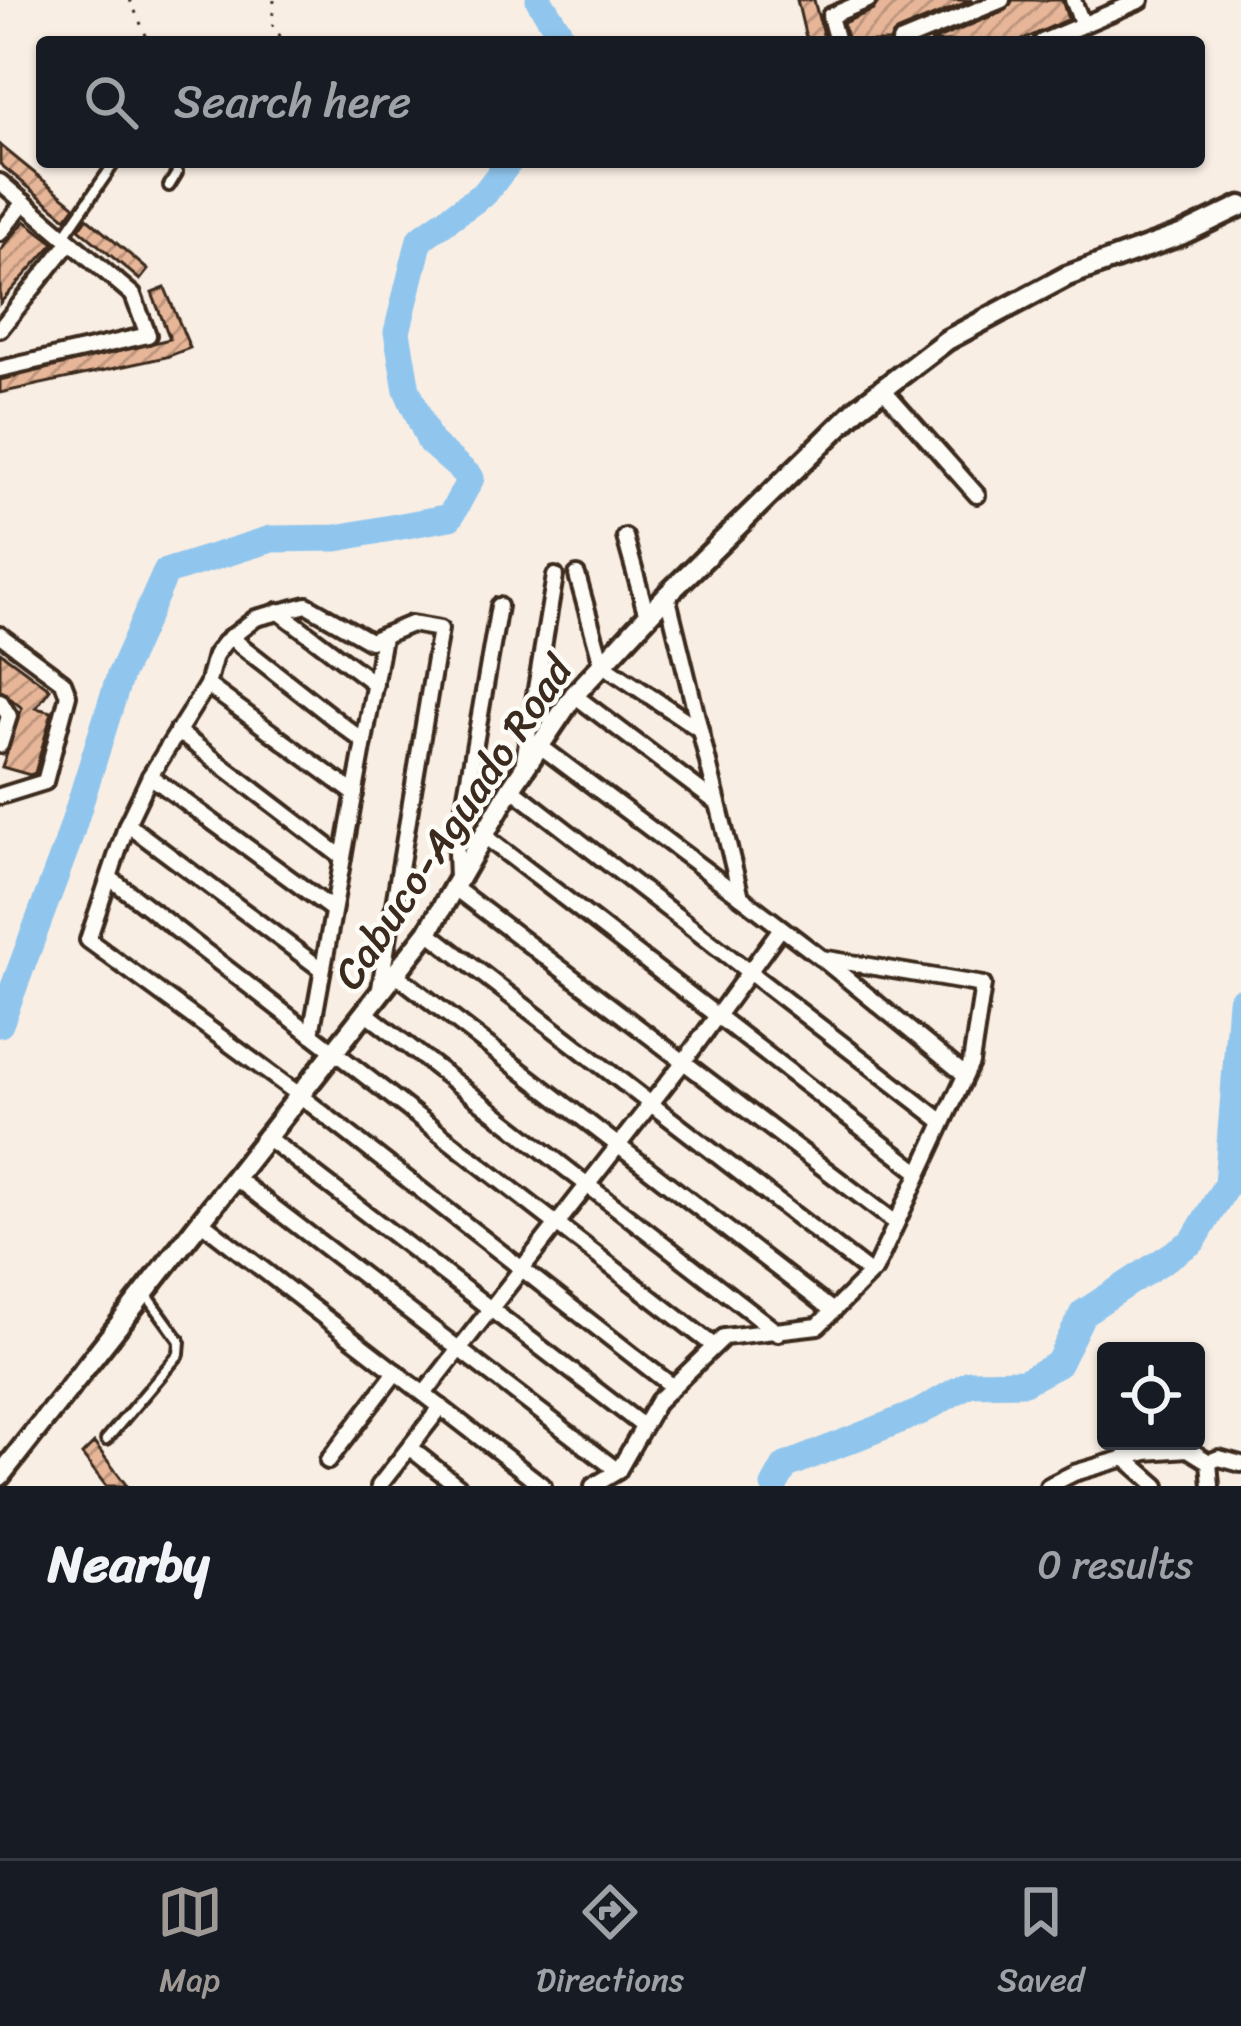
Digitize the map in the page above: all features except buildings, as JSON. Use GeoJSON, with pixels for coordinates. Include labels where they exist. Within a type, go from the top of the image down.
{"type":"FeatureCollection","features":[{"type":"Feature","properties":{"kind":"street"},"geometry":{"type":"LineString","coordinates":[[828,8],[868,0]]}},
{"type":"Feature","properties":{"kind":"street"},"geometry":{"type":"LineString","coordinates":[[915,36],[1002,0]]}},
{"type":"Feature","properties":{"kind":"street"},"geometry":{"type":"LineString","coordinates":[[1073,0],[1083,26]]}},
{"type":"Feature","properties":{"kind":"street"},"geometry":{"type":"LineString","coordinates":[[1057,36],[1141,0]]}},
{"type":"Feature","properties":{"kind":"street"},"geometry":{"type":"LineString","coordinates":[[0,182],[133,295],[148,334],[0,369]]}},
{"type":"Feature","properties":{"kind":"street"},"geometry":{"type":"LineString","coordinates":[[0,233],[24,202]]}},
{"type":"Feature","properties":{"kind":"street","name":"Cabuco-Aguado Road"},"geometry":{"type":"LineString","coordinates":[[0,1476],[428,932],[516,780],[574,695],[646,616],[882,388],[947,340],[1067,276],[1183,235],[1241,206]]}},
{"type":"Feature","properties":{"kind":"street"},"geometry":{"type":"LineString","coordinates":[[0,329],[66,240]]}},
{"type":"Feature","properties":{"kind":"street"},"geometry":{"type":"LineString","coordinates":[[882,388],[977,495]]}},
{"type":"Feature","properties":{"kind":"street"},"geometry":{"type":"LineString","coordinates":[[625,537],[646,616]]}},
{"type":"Feature","properties":{"kind":"street"},"geometry":{"type":"LineString","coordinates":[[578,575],[602,664],[700,729]]}},
{"type":"Feature","properties":{"kind":"street"},"geometry":{"type":"LineString","coordinates":[[555,576],[516,780],[943,1122]]}},
{"type":"Feature","properties":{"kind":"street"},"geometry":{"type":"LineString","coordinates":[[667,595],[741,897]]}},
{"type":"Feature","properties":{"kind":"street"},"geometry":{"type":"LineString","coordinates":[[380,988],[440,629],[411,624],[383,637],[362,638],[316,606],[278,611],[244,624],[215,656],[207,686],[150,776],[127,824],[88,940],[298,1094],[673,1386]]}},
{"type":"Feature","properties":{"kind":"street"},"geometry":{"type":"LineString","coordinates":[[499,606],[456,852],[455,883],[896,1223]]}},
{"type":"Feature","properties":{"kind":"street"},"geometry":{"type":"LineString","coordinates":[[278,611],[375,684]]}},
{"type":"Feature","properties":{"kind":"street"},"geometry":{"type":"LineString","coordinates":[[0,635],[64,682],[68,694],[45,782],[0,796]]}},
{"type":"Feature","properties":{"kind":"street"},"geometry":{"type":"LineString","coordinates":[[230,637],[364,742]]}},
{"type":"Feature","properties":{"kind":"street"},"geometry":{"type":"LineString","coordinates":[[311,1034],[383,637]]}},
{"type":"Feature","properties":{"kind":"street"},"geometry":{"type":"LineString","coordinates":[[207,686],[355,794]]}},
{"type":"Feature","properties":{"kind":"street"},"geometry":{"type":"LineString","coordinates":[[574,695],[717,803]]}},
{"type":"Feature","properties":{"kind":"street"},"geometry":{"type":"LineString","coordinates":[[0,701],[9,716],[0,745]]}},
{"type":"Feature","properties":{"kind":"street"},"geometry":{"type":"LineString","coordinates":[[177,731],[343,858]]}},
{"type":"Feature","properties":{"kind":"street"},"geometry":{"type":"LineString","coordinates":[[540,746],[821,958],[965,1075]]}},
{"type":"Feature","properties":{"kind":"street"},"geometry":{"type":"LineString","coordinates":[[150,776],[333,910]]}},
{"type":"Feature","properties":{"kind":"street"},"geometry":{"type":"LineString","coordinates":[[127,824],[321,970]]}},
{"type":"Feature","properties":{"kind":"street"},"geometry":{"type":"LineString","coordinates":[[483,835],[919,1172]]}},
{"type":"Feature","properties":{"kind":"street"},"geometry":{"type":"LineString","coordinates":[[110,878],[714,1346]]}},
{"type":"Feature","properties":{"kind":"street"},"geometry":{"type":"LineString","coordinates":[[424,1394],[685,1060],[781,928]]}},
{"type":"Feature","properties":{"kind":"street"},"geometry":{"type":"LineString","coordinates":[[428,932],[870,1273]]}},
{"type":"Feature","properties":{"kind":"street"},"geometry":{"type":"LineString","coordinates":[[593,1486],[618,1471],[658,1401],[724,1336],[818,1326],[870,1273],[971,1063],[982,985],[821,958]]}},
{"type":"Feature","properties":{"kind":"street"},"geometry":{"type":"LineString","coordinates":[[394,973],[833,1311]]}},
{"type":"Feature","properties":{"kind":"street"},"geometry":{"type":"LineString","coordinates":[[366,1013],[778,1333]]}},
{"type":"Feature","properties":{"kind":"street"},"geometry":{"type":"LineString","coordinates":[[266,1136],[644,1426]]}},
{"type":"Feature","properties":{"kind":"street"},"geometry":{"type":"LineString","coordinates":[[234,1177],[618,1471]]}},
{"type":"Feature","properties":{"kind":"street"},"geometry":{"type":"LineString","coordinates":[[200,1221],[543,1486]]}},
{"type":"Feature","properties":{"kind":"street"},"geometry":{"type":"LineString","coordinates":[[328,1461],[395,1372]]}},
{"type":"Feature","properties":{"kind":"street"},"geometry":{"type":"LineString","coordinates":[[380,1486],[441,1408]]}},
{"type":"Feature","properties":{"kind":"street"},"geometry":{"type":"LineString","coordinates":[[410,1448],[458,1486]]}},
{"type":"Feature","properties":{"kind":"street"},"geometry":{"type":"LineString","coordinates":[[1048,1486],[1124,1456],[1179,1448],[1209,1462],[1220,1458],[1241,1464]]}},
{"type":"Feature","properties":{"kind":"street"},"geometry":{"type":"LineString","coordinates":[[1124,1456],[1157,1486]]}},
{"type":"Feature","properties":{"kind":"street"},"geometry":{"type":"LineString","coordinates":[[1209,1462],[1211,1486]]}},
{"type":"Feature","properties":{"kind":"street"},"geometry":{"type":"LineString","coordinates":[[1074,1473],[1088,1486]]}},
{"type":"Feature","properties":{"kind":"lane"},"geometry":{"type":"LineString","coordinates":[[66,240],[111,168]]}},
{"type":"Feature","properties":{"kind":"lane"},"geometry":{"type":"LineString","coordinates":[[169,186],[177,168]]}},
{"type":"Feature","properties":{"kind":"lane"},"geometry":{"type":"LineString","coordinates":[[106,1440],[179,1354],[179,1341],[145,1293]]}},
{"type":"Feature","properties":{"kind":"path"},"geometry":{"type":"LineString","coordinates":[[130,0],[145,36]]}},
{"type":"Feature","properties":{"kind":"path"},"geometry":{"type":"LineString","coordinates":[[274,0],[272,24],[280,36]]}},
{"type":"Feature","properties":{"kind":"waterway"},"geometry":{"type":"LineString","coordinates":[[539,0],[558,36]]}},
{"type":"Feature","properties":{"kind":"waterway"},"geometry":{"type":"LineString","coordinates":[[0,1024],[67,845],[120,675],[166,572],[271,539],[337,538],[450,517],[471,478],[430,442],[407,390],[397,332],[420,239],[485,193],[504,168]]}},
{"type":"Feature","properties":{"kind":"waterway"},"geometry":{"type":"LineString","coordinates":[[774,1486],[785,1466],[920,1412],[970,1383],[1024,1382],[1058,1364],[1083,1313],[1193,1241],[1227,1184],[1241,1001]]}}]}
